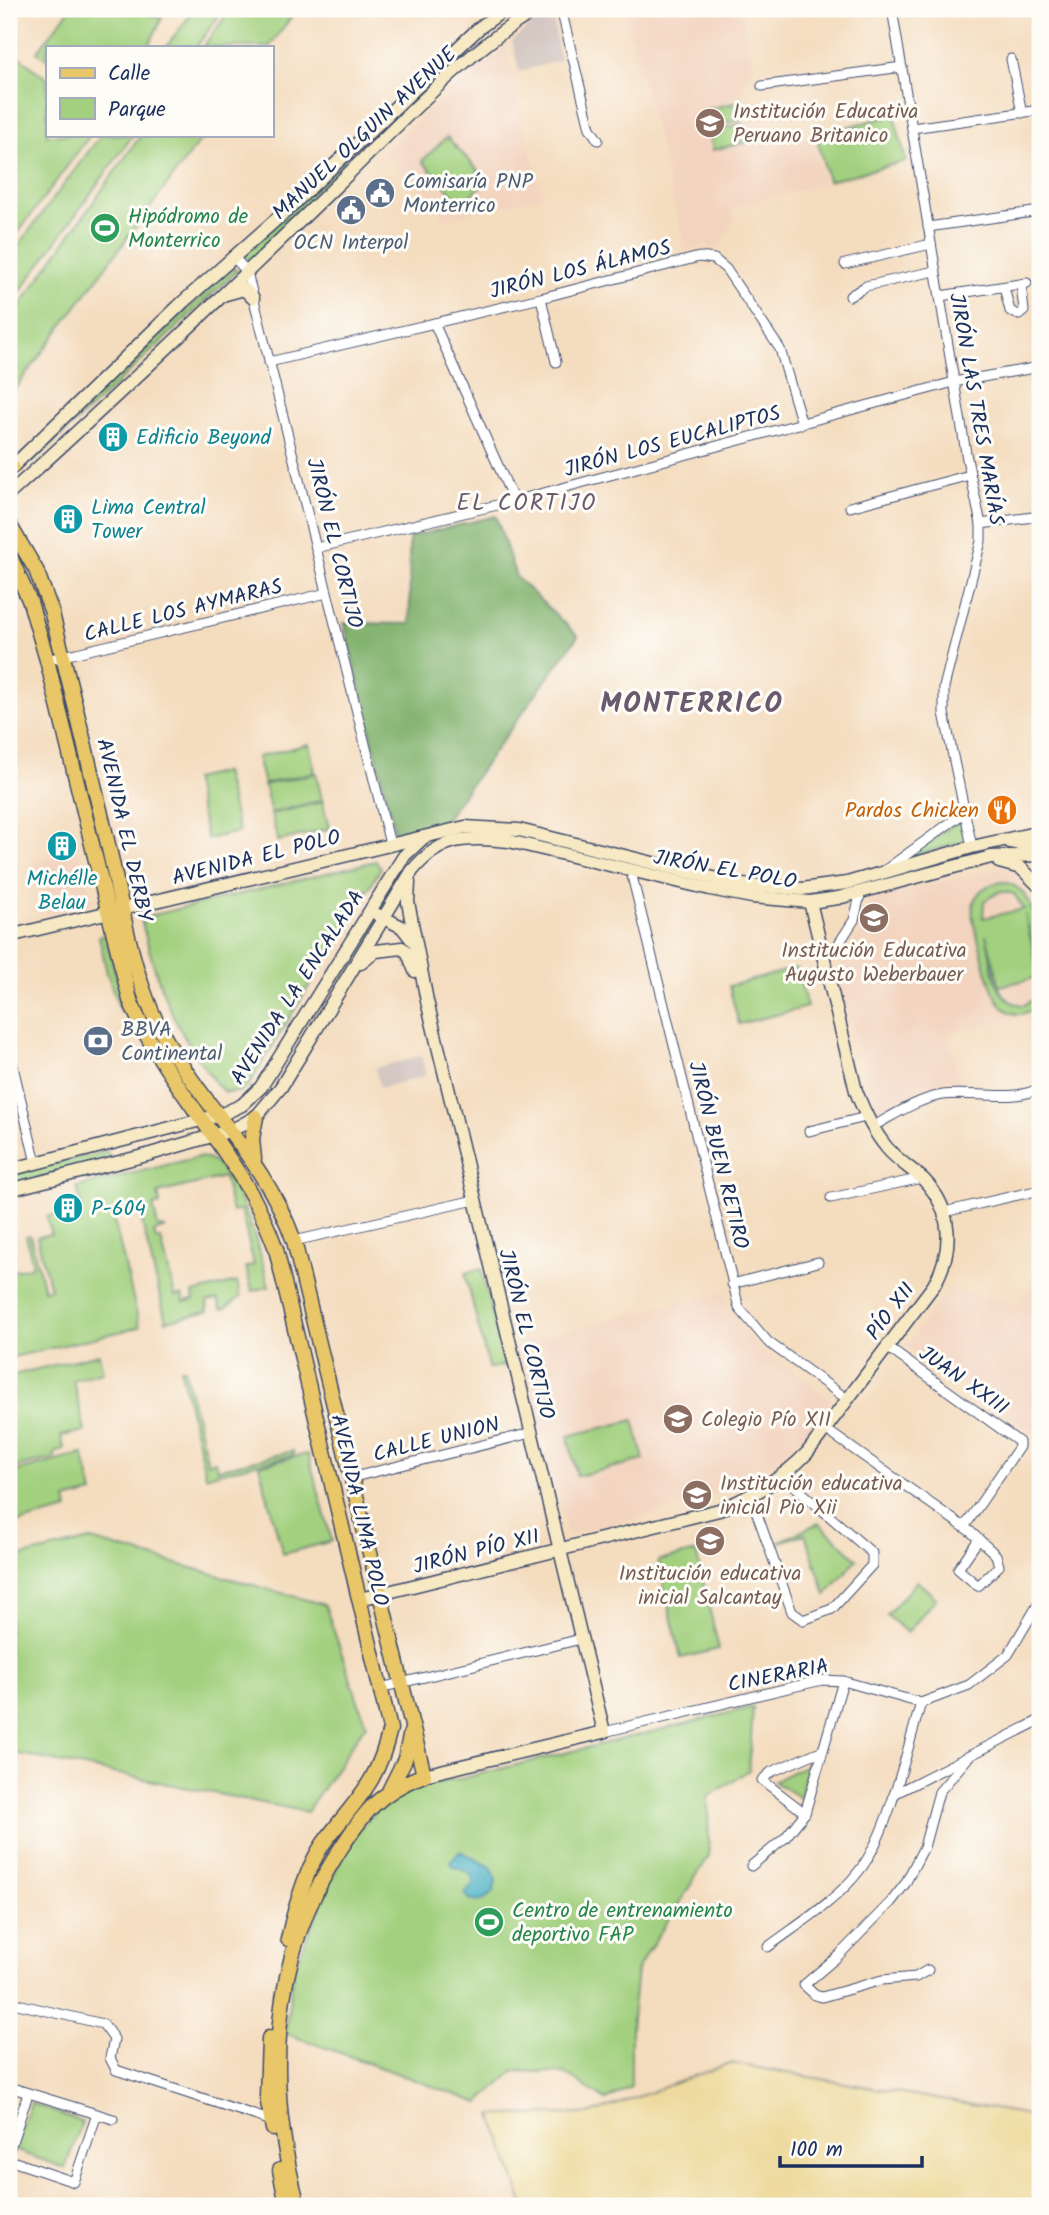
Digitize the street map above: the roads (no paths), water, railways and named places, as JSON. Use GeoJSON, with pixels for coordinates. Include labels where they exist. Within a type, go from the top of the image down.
{"type":"FeatureCollection","features":[{"type":"Feature","properties":{"kind":"main road","name":"AVENIDA EL DERBY"},"geometry":{"type":"LineString","coordinates":[[9,524],[44,590],[63,657],[135,964],[157,1021],[174,1053],[232,1130]]}},
{"type":"Feature","properties":{"kind":"main road","name":"AVENIDA EL DERBY"},"geometry":{"type":"LineString","coordinates":[[9,554],[30,601],[47,660],[123,978],[138,1018],[160,1057],[205,1120]]}},
{"type":"Feature","properties":{"kind":"main road"},"geometry":{"type":"LineString","coordinates":[[100,886],[110,892],[116,883]]}},
{"type":"Feature","properties":{"kind":"main road"},"geometry":{"type":"LineString","coordinates":[[255,1164],[252,1139],[256,1117]]}},
{"type":"Feature","properties":{"kind":"main road","name":"AVENIDA LIMA POLO"},"geometry":{"type":"LineString","coordinates":[[205,1120],[254,1197],[273,1241],[390,1730],[382,1761],[366,1793],[322,1846],[296,1904],[272,2010],[266,2060],[272,2122],[286,2201]]}},
{"type":"Feature","properties":{"kind":"main road","name":"AVENIDA LIMA POLO"},"geometry":{"type":"LineString","coordinates":[[232,1130],[281,1206],[294,1241],[424,1775]]}},
{"type":"Feature","properties":{"kind":"main road"},"geometry":{"type":"LineString","coordinates":[[319,1429],[337,1424]]}},
{"type":"Feature","properties":{"kind":"main road","name":"AVENIDA LIMA POLO"},"geometry":{"type":"LineString","coordinates":[[390,1789],[405,1759],[411,1730]]}},
{"type":"Feature","properties":{"kind":"main road"},"geometry":{"type":"LineString","coordinates":[[298,2206],[281,2126],[276,2067],[279,2012],[299,1931],[333,1860],[361,1817],[390,1789],[424,1775]]}},
{"type":"Feature","properties":{"kind":"street","name":"MANUEL OLGUIN AVENUE"},"geometry":{"type":"LineString","coordinates":[[10,468],[233,256],[288,209],[410,93],[505,9]]}},
{"type":"Feature","properties":{"kind":"street","name":"MANUEL OLGUIN AVENUE"},"geometry":{"type":"LineString","coordinates":[[9,494],[247,272],[421,104],[496,37],[537,9]]}},
{"type":"Feature","properties":{"kind":"street"},"geometry":{"type":"LineString","coordinates":[[561,9],[590,128],[598,140]]}},
{"type":"Feature","properties":{"kind":"street","name":"JIRÓN LAS TRES MARÍAS"},"geometry":{"type":"LineString","coordinates":[[892,9],[970,475],[981,524],[981,541],[944,687],[944,713],[972,847]]}},
{"type":"Feature","properties":{"kind":"street"},"geometry":{"type":"LineString","coordinates":[[1011,59],[1022,113]]}},
{"type":"Feature","properties":{"kind":"street"},"geometry":{"type":"LineString","coordinates":[[762,86],[901,67]]}},
{"type":"Feature","properties":{"kind":"street"},"geometry":{"type":"LineString","coordinates":[[410,93],[421,104]]}},
{"type":"Feature","properties":{"kind":"street"},"geometry":{"type":"LineString","coordinates":[[912,128],[1040,110]]}},
{"type":"Feature","properties":{"kind":"street"},"geometry":{"type":"LineString","coordinates":[[928,227],[1040,211]]}},
{"type":"Feature","properties":{"kind":"street"},"geometry":{"type":"LineString","coordinates":[[845,264],[931,244]]}},
{"type":"Feature","properties":{"kind":"street","name":"JIRÓN EL CORTIJO"},"geometry":{"type":"LineString","coordinates":[[233,256],[247,272],[390,844]]}},
{"type":"Feature","properties":{"kind":"street","name":"JIRÓN LOS ÁLAMOS"},"geometry":{"type":"LineString","coordinates":[[269,362],[541,298],[699,257],[714,259],[726,269],[780,349],[802,424]]}},
{"type":"Feature","properties":{"kind":"street"},"geometry":{"type":"LineString","coordinates":[[850,296],[866,286],[936,271]]}},
{"type":"Feature","properties":{"kind":"street"},"geometry":{"type":"LineString","coordinates":[[940,296],[1024,284],[1024,311],[1019,315],[1010,311],[1004,287]]}},
{"type":"Feature","properties":{"kind":"street"},"geometry":{"type":"LineString","coordinates":[[222,295],[244,289],[253,298]]}},
{"type":"Feature","properties":{"kind":"street"},"geometry":{"type":"LineString","coordinates":[[541,298],[556,362]]}},
{"type":"Feature","properties":{"kind":"street"},"geometry":{"type":"LineString","coordinates":[[435,323],[514,500]]}},
{"type":"Feature","properties":{"kind":"street","name":"JIRÓN LOS EUCALIPTOS"},"geometry":{"type":"LineString","coordinates":[[316,548],[514,500],[954,382],[1040,367]]}},
{"type":"Feature","properties":{"kind":"street"},"geometry":{"type":"LineString","coordinates":[[850,507],[970,475]]}},
{"type":"Feature","properties":{"kind":"street"},"geometry":{"type":"LineString","coordinates":[[981,524],[1040,516]]}},
{"type":"Feature","properties":{"kind":"street","name":"CALLE LOS AYMARAS"},"geometry":{"type":"LineString","coordinates":[[47,660],[327,593]]}},
{"type":"Feature","properties":{"kind":"street"},"geometry":{"type":"LineString","coordinates":[[879,875],[965,812]]}},
{"type":"Feature","properties":{"kind":"street","name":"JIRÓN EL POLO"},"geometry":{"type":"LineString","coordinates":[[431,834],[478,826],[519,830],[742,885],[818,889],[879,875],[972,847],[1040,832]]}},
{"type":"Feature","properties":{"kind":"street","name":"AVENIDA EL POLO"},"geometry":{"type":"LineString","coordinates":[[9,936],[431,834]]}},
{"type":"Feature","properties":{"kind":"street","name":"AVENIDA LA ENCALADA"},"geometry":{"type":"LineString","coordinates":[[9,1170],[205,1120],[242,1105],[261,1087],[401,861],[411,847],[431,834]]}},
{"type":"Feature","properties":{"kind":"street","name":"JIRÓN EL POLO"},"geometry":{"type":"LineString","coordinates":[[412,871],[434,850],[449,841],[478,838],[558,852],[631,872],[752,897],[810,902],[991,857],[1040,855]]}},
{"type":"Feature","properties":{"kind":"street"},"geometry":{"type":"LineString","coordinates":[[997,842],[1024,843],[1040,848]]}},
{"type":"Feature","properties":{"kind":"street"},"geometry":{"type":"LineString","coordinates":[[398,893],[392,896],[388,890],[401,861]]}},
{"type":"Feature","properties":{"kind":"street"},"geometry":{"type":"LineString","coordinates":[[947,868],[994,862],[1010,863],[1027,872],[1040,887]]}},
{"type":"Feature","properties":{"kind":"street","name":"JIRÓN EL CORTIJO"},"geometry":{"type":"LineString","coordinates":[[412,871],[407,894],[427,1000],[604,1732]]}},
{"type":"Feature","properties":{"kind":"street","name":"AVENIDA LA ENCALADA"},"geometry":{"type":"LineString","coordinates":[[9,1190],[216,1135],[256,1117],[281,1087],[412,871]]}},
{"type":"Feature","properties":{"kind":"street","name":"JIRÓN BUEN RETIRO"},"geometry":{"type":"LineString","coordinates":[[631,872],[739,1308],[759,1333],[847,1399]]}},
{"type":"Feature","properties":{"kind":"street"},"geometry":{"type":"LineString","coordinates":[[819,939],[831,950],[836,948],[854,920],[861,891]]}},
{"type":"Feature","properties":{"kind":"street","name":"PÍO XII"},"geometry":{"type":"LineString","coordinates":[[561,1550],[719,1510],[751,1497],[783,1476],[825,1429],[887,1348],[934,1284],[945,1261],[948,1237],[944,1212],[922,1178],[898,1160],[869,1122],[856,1091],[810,902]]}},
{"type":"Feature","properties":{"kind":"street"},"geometry":{"type":"LineString","coordinates":[[369,911],[402,928],[416,944]]}},
{"type":"Feature","properties":{"kind":"street"},"geometry":{"type":"LineString","coordinates":[[350,974],[376,951],[402,948],[408,953],[427,1000]]}},
{"type":"Feature","properties":{"kind":"street"},"geometry":{"type":"LineString","coordinates":[[9,1049],[36,1163]]}},
{"type":"Feature","properties":{"kind":"street"},"geometry":{"type":"LineString","coordinates":[[809,1131],[869,1122],[941,1095],[1027,1095],[1040,1087]]}},
{"type":"Feature","properties":{"kind":"street"},"geometry":{"type":"LineString","coordinates":[[120,1143],[125,1161]]}},
{"type":"Feature","properties":{"kind":"street"},"geometry":{"type":"LineString","coordinates":[[831,1198],[922,1178]]}},
{"type":"Feature","properties":{"kind":"street"},"geometry":{"type":"LineString","coordinates":[[944,1212],[1040,1191]]}},
{"type":"Feature","properties":{"kind":"street"},"geometry":{"type":"LineString","coordinates":[[294,1241],[475,1200]]}},
{"type":"Feature","properties":{"kind":"street"},"geometry":{"type":"LineString","coordinates":[[732,1284],[818,1262]]}},
{"type":"Feature","properties":{"kind":"street","name":"JUAN XXIII"},"geometry":{"type":"LineString","coordinates":[[887,1348],[1019,1442],[1019,1447],[967,1523],[962,1525]]}},
{"type":"Feature","properties":{"kind":"street"},"geometry":{"type":"LineString","coordinates":[[825,1429],[962,1525],[979,1539],[999,1559],[999,1566],[978,1586],[958,1569],[979,1539]]}},
{"type":"Feature","properties":{"kind":"street","name":"CALLE UNION"},"geometry":{"type":"LineString","coordinates":[[350,1478],[531,1433]]}},
{"type":"Feature","properties":{"kind":"street"},"geometry":{"type":"LineString","coordinates":[[751,1497],[792,1612],[803,1620],[827,1612],[872,1565],[872,1553],[783,1476]]}},
{"type":"Feature","properties":{"kind":"street","name":"JIRÓN PÍO XII"},"geometry":{"type":"LineString","coordinates":[[360,1599],[561,1550]]}},
{"type":"Feature","properties":{"kind":"street"},"geometry":{"type":"LineString","coordinates":[[768,1947],[825,1905],[862,1868],[894,1794],[920,1703],[969,1685],[1008,1655],[1040,1601]]}},
{"type":"Feature","properties":{"kind":"street"},"geometry":{"type":"LineString","coordinates":[[380,1688],[581,1639]]}},
{"type":"Feature","properties":{"kind":"street","name":"CINERARIA"},"geometry":{"type":"LineString","coordinates":[[604,1732],[822,1680],[843,1681],[920,1703]]}},
{"type":"Feature","properties":{"kind":"street"},"geometry":{"type":"LineString","coordinates":[[751,1866],[785,1838],[805,1813],[843,1681]]}},
{"type":"Feature","properties":{"kind":"street"},"geometry":{"type":"LineString","coordinates":[[894,1794],[1040,1720]]}},
{"type":"Feature","properties":{"kind":"street"},"geometry":{"type":"LineString","coordinates":[[424,1775],[604,1732]]}},
{"type":"Feature","properties":{"kind":"street"},"geometry":{"type":"LineString","coordinates":[[805,1813],[762,1780],[771,1772],[823,1750]]}},
{"type":"Feature","properties":{"kind":"street"},"geometry":{"type":"LineString","coordinates":[[928,1970],[916,1977],[882,1980],[822,1997],[809,1991],[804,1985],[885,1909],[905,1884],[924,1847],[939,1792],[967,1759]]}},
{"type":"Feature","properties":{"kind":"street"},"geometry":{"type":"LineString","coordinates":[[9,2002],[103,2024],[114,2039],[110,2058],[116,2070],[272,2122]]}},
{"type":"Feature","properties":{"kind":"street"},"geometry":{"type":"LineString","coordinates":[[9,2087],[113,2119]]}},
{"type":"Feature","properties":{"kind":"street"},"geometry":{"type":"LineString","coordinates":[[9,2151],[28,2094]]}},
{"type":"Feature","properties":{"kind":"street"},"geometry":{"type":"LineString","coordinates":[[9,2160],[74,2182],[97,2114]]}},
{"type":"Feature","properties":{"kind":"water"},"geometry":{"type":"Polygon","coordinates":[[[460,1851],[491,1867],[496,1883],[490,1896],[471,1901],[465,1894],[474,1883],[470,1873],[452,1866],[450,1861],[460,1851]]]}},
{"type":"Feature","properties":{"kind":"place","name":"Institución Educativa Peruano Britanico"},"geometry":{"type":"Point","coordinates":[710,123]}},
{"type":"Feature","properties":{"kind":"place","name":"Comisaría PNP Monterrico"},"geometry":{"type":"Point","coordinates":[380,193]}},
{"type":"Feature","properties":{"kind":"place","name":"OCN Interpol"},"geometry":{"type":"Point","coordinates":[351,210]}},
{"type":"Feature","properties":{"kind":"place","name":"Hipódromo de Monterrico"},"geometry":{"type":"Point","coordinates":[105,228]}},
{"type":"Feature","properties":{"kind":"place","name":"Edificio Beyond"},"geometry":{"type":"Point","coordinates":[113,437]}},
{"type":"Feature","properties":{"kind":"place","name":"Lima Central Tower"},"geometry":{"type":"Point","coordinates":[68,519]}},
{"type":"Feature","properties":{"kind":"place","name":"Pardos Chicken"},"geometry":{"type":"Point","coordinates":[1002,810]}},
{"type":"Feature","properties":{"kind":"place","name":"Michélle Belau"},"geometry":{"type":"Point","coordinates":[62,846]}},
{"type":"Feature","properties":{"kind":"place","name":"Institución Educativa Augusto Weberbauer"},"geometry":{"type":"Point","coordinates":[874,918]}},
{"type":"Feature","properties":{"kind":"place","name":"BBVA Continental"},"geometry":{"type":"Point","coordinates":[98,1041]}},
{"type":"Feature","properties":{"kind":"place","name":"P-604"},"geometry":{"type":"Point","coordinates":[68,1208]}},
{"type":"Feature","properties":{"kind":"place","name":"Colegio Pío XII"},"geometry":{"type":"Point","coordinates":[678,1419]}},
{"type":"Feature","properties":{"kind":"place","name":"Institución educativa inicial Pio Xii"},"geometry":{"type":"Point","coordinates":[697,1495]}},
{"type":"Feature","properties":{"kind":"place","name":"Institución educativa inicial Salcantay"},"geometry":{"type":"Point","coordinates":[710,1541]}},
{"type":"Feature","properties":{"kind":"place","name":"Centro de entrenamiento deportivo FAP"},"geometry":{"type":"Point","coordinates":[489,1922]}},
{"type":"Feature","properties":{"kind":"district","name":"EL CORTIJO"},"geometry":{"type":"Point","coordinates":[527,502]}},
{"type":"Feature","properties":{"kind":"district","name":"MONTERRICO"},"geometry":{"type":"Point","coordinates":[692,702]}}]}
